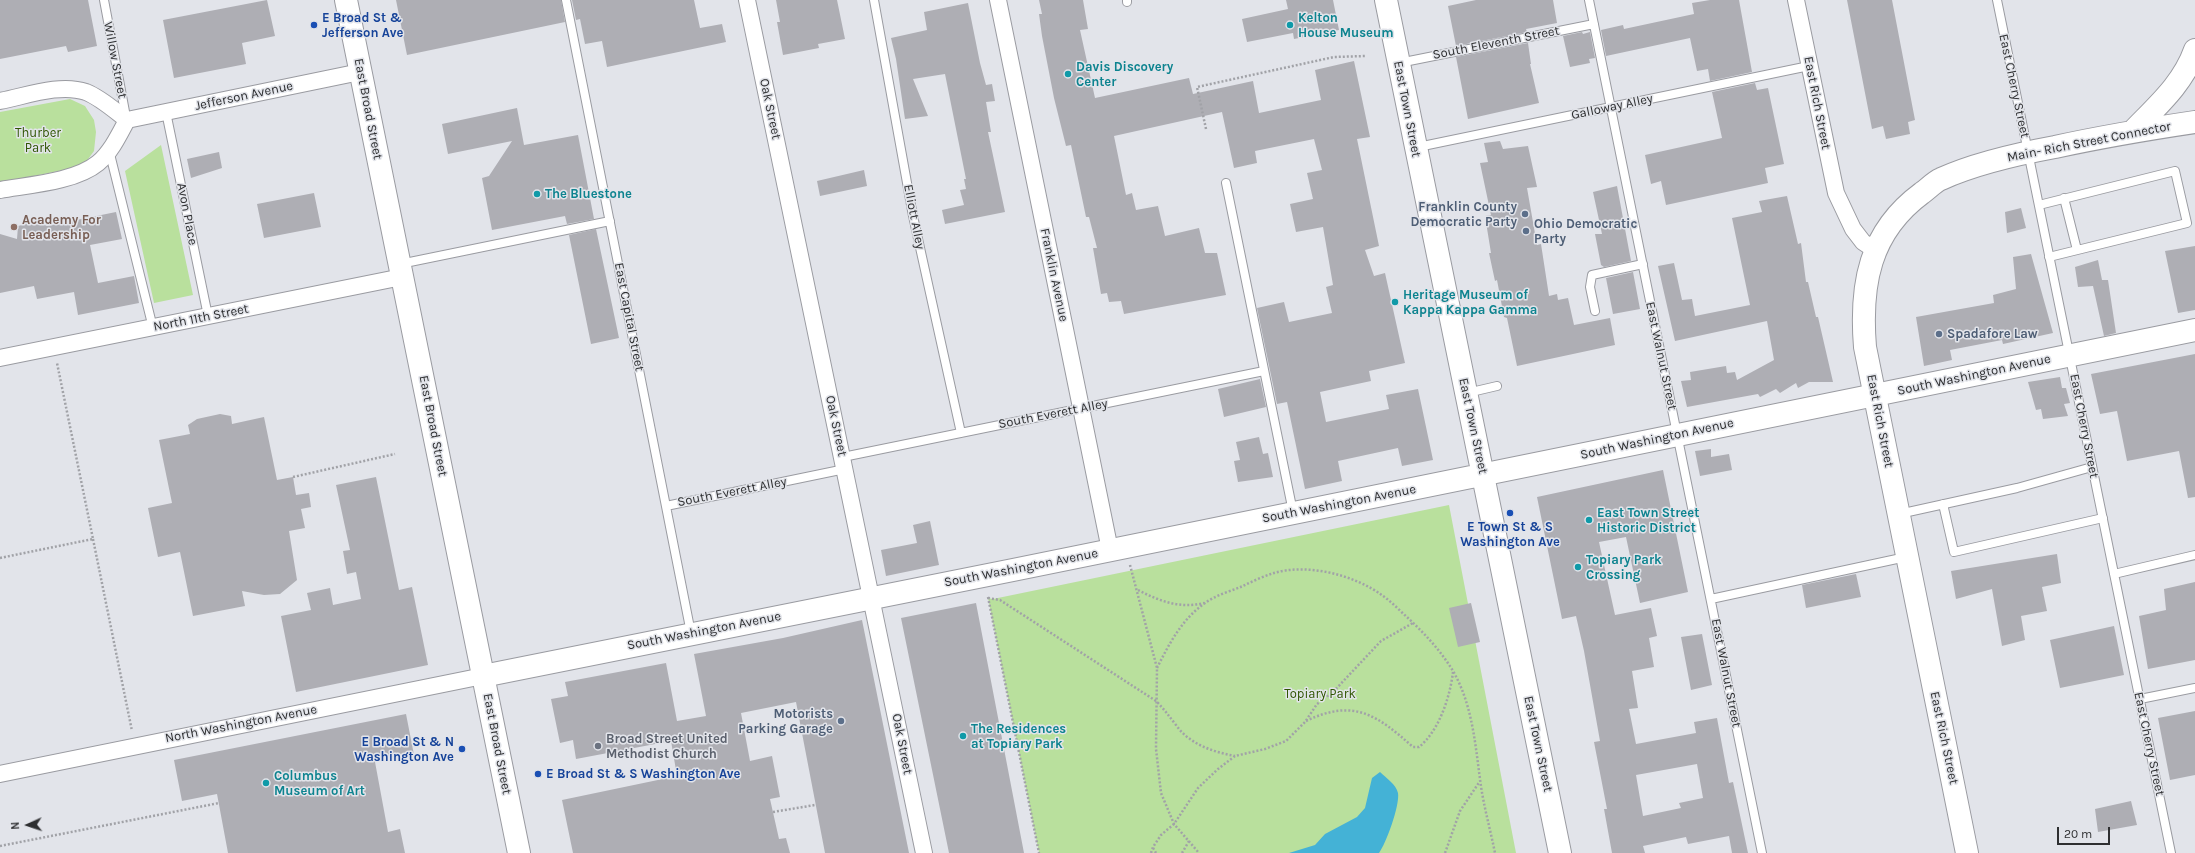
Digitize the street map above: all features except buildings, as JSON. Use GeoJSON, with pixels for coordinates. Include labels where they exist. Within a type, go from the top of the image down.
{"type":"FeatureCollection","features":[{"type":"Feature","properties":{"kind":"street","name":"East Broad Street"},"geometry":{"type":"LineString","coordinates":[[346,0],[519,853]]}},
{"type":"Feature","properties":{"kind":"street","name":"Oak Street"},"geometry":{"type":"LineString","coordinates":[[747,0],[924,853]]}},
{"type":"Feature","properties":{"kind":"street","name":"Franklin Avenue"},"geometry":{"type":"LineString","coordinates":[[998,0],[1081,408],[1118,549]]}},
{"type":"Feature","properties":{"kind":"street","name":"East Town Street"},"geometry":{"type":"LineString","coordinates":[[1386,0],[1560,853]]}},
{"type":"Feature","properties":{"kind":"street","name":"East Rich Street"},"geometry":{"type":"LineString","coordinates":[[1796,0],[1836,194],[1853,229],[1863,242],[1875,250],[1865,282],[1863,321],[1865,347],[1967,853]]}},
{"type":"Feature","properties":{"kind":"street"},"geometry":{"type":"LineString","coordinates":[[2133,131],[2173,90],[2191,61],[2195,50]]}},
{"type":"Feature","properties":{"kind":"street","name":"Jefferson Avenue"},"geometry":{"type":"LineString","coordinates":[[127,120],[360,72]]}},
{"type":"Feature","properties":{"kind":"street"},"geometry":{"type":"LineString","coordinates":[[0,101],[54,90],[71,89],[85,92],[98,98],[127,120],[109,150],[98,163],[83,172],[0,190]]}},
{"type":"Feature","properties":{"kind":"street","name":"Main- Rich Street Connector"},"geometry":{"type":"LineString","coordinates":[[1875,250],[1890,224],[1908,203],[1940,179],[2028,152],[2133,131],[2195,122]]}},
{"type":"Feature","properties":{"kind":"street","name":"North 11th Street"},"geometry":{"type":"LineString","coordinates":[[0,358],[208,316],[400,270]]}},
{"type":"Feature","properties":{"kind":"street","name":"South Washington Avenue"},"geometry":{"type":"LineString","coordinates":[[483,676],[1118,549],[2195,330]]}},
{"type":"Feature","properties":{"kind":"street","name":"North Washington Avenue"},"geometry":{"type":"LineString","coordinates":[[0,774],[483,676]]}},
{"type":"Feature","properties":{"kind":"lane","name":"Willow Street"},"geometry":{"type":"LineString","coordinates":[[104,0],[127,120]]}},
{"type":"Feature","properties":{"kind":"lane","name":"East Capital Street"},"geometry":{"type":"LineString","coordinates":[[566,0],[692,633]]}},
{"type":"Feature","properties":{"kind":"lane","name":"Elliott Alley"},"geometry":{"type":"LineString","coordinates":[[874,0],[914,216],[961,433]]}},
{"type":"Feature","properties":{"kind":"lane","name":"East Walnut Street"},"geometry":{"type":"LineString","coordinates":[[1589,0],[1762,853]]}},
{"type":"Feature","properties":{"kind":"lane","name":"East Cherry Street"},"geometry":{"type":"LineString","coordinates":[[1997,0],[2171,853]]}},
{"type":"Feature","properties":{"kind":"lane","name":"South Eleventh Street"},"geometry":{"type":"LineString","coordinates":[[1398,63],[1594,24]]}},
{"type":"Feature","properties":{"kind":"lane","name":"Galloway Alley"},"geometry":{"type":"LineString","coordinates":[[1415,147],[1809,66]]}},
{"type":"Feature","properties":{"kind":"lane","name":"Avon Place"},"geometry":{"type":"LineString","coordinates":[[166,112],[208,316]]}},
{"type":"Feature","properties":{"kind":"lane"},"geometry":{"type":"LineString","coordinates":[[109,150],[153,328]]}},
{"type":"Feature","properties":{"kind":"lane"},"geometry":{"type":"LineString","coordinates":[[2039,205],[2176,171],[2187,223],[2050,257]]}},
{"type":"Feature","properties":{"kind":"lane"},"geometry":{"type":"LineString","coordinates":[[1226,183],[1293,513]]}},
{"type":"Feature","properties":{"kind":"lane"},"geometry":{"type":"LineString","coordinates":[[2064,198],[2077,250]]}},
{"type":"Feature","properties":{"kind":"lane"},"geometry":{"type":"LineString","coordinates":[[400,270],[610,221]]}},
{"type":"Feature","properties":{"kind":"lane"},"geometry":{"type":"LineString","coordinates":[[1595,311],[1590,287],[1592,275],[1643,264]]}},
{"type":"Feature","properties":{"kind":"lane","name":"South Everett Alley"},"geometry":{"type":"LineString","coordinates":[[666,506],[961,433],[1264,371]]}},
{"type":"Feature","properties":{"kind":"lane"},"geometry":{"type":"LineString","coordinates":[[1466,393],[1497,386]]}},
{"type":"Feature","properties":{"kind":"lane"},"geometry":{"type":"LineString","coordinates":[[1899,514],[2017,488],[2092,467]]}},
{"type":"Feature","properties":{"kind":"lane"},"geometry":{"type":"LineString","coordinates":[[1943,504],[1954,552],[2103,518]]}},
{"type":"Feature","properties":{"kind":"lane"},"geometry":{"type":"LineString","coordinates":[[2114,574],[2195,555]]}},
{"type":"Feature","properties":{"kind":"lane"},"geometry":{"type":"LineString","coordinates":[[1711,599],[1907,557]]}},
{"type":"Feature","properties":{"kind":"lane"},"geometry":{"type":"LineString","coordinates":[[2140,699],[2195,688]]}},
{"type":"Feature","properties":{"kind":"path"},"geometry":{"type":"LineString","coordinates":[[1206,129],[1197,87],[1334,57],[1365,56]]}},
{"type":"Feature","properties":{"kind":"path"},"geometry":{"type":"LineString","coordinates":[[56,360],[132,732]]}},
{"type":"Feature","properties":{"kind":"path"},"geometry":{"type":"LineString","coordinates":[[293,477],[395,454]]}},
{"type":"Feature","properties":{"kind":"path"},"geometry":{"type":"LineString","coordinates":[[0,558],[93,540]]}},
{"type":"Feature","properties":{"kind":"path"},"geometry":{"type":"LineString","coordinates":[[1118,549],[1137,590],[1157,668],[1156,749],[1161,793],[1174,824],[1199,853]]}},
{"type":"Feature","properties":{"kind":"path"},"geometry":{"type":"LineString","coordinates":[[1137,590],[1158,600],[1174,604],[1194,606],[1205,603],[1275,572],[1299,570],[1330,571],[1358,580],[1384,596],[1430,640],[1453,672],[1464,696],[1474,732],[1480,780],[1495,853]]}},
{"type":"Feature","properties":{"kind":"path"},"geometry":{"type":"LineString","coordinates":[[983,576],[1039,853]]}},
{"type":"Feature","properties":{"kind":"path"},"geometry":{"type":"LineString","coordinates":[[988,598],[1000,600],[1156,701],[1167,712],[1176,726],[1196,743],[1215,752],[1235,756],[1265,749],[1286,741],[1305,722],[1317,704],[1334,691],[1381,641],[1413,624]]}},
{"type":"Feature","properties":{"kind":"path"},"geometry":{"type":"LineString","coordinates":[[1157,668],[1170,641],[1188,618],[1205,603]]}},
{"type":"Feature","properties":{"kind":"path"},"geometry":{"type":"LineString","coordinates":[[1305,722],[1332,711],[1352,710],[1376,718],[1414,747],[1419,747],[1425,743],[1444,711],[1451,691],[1453,672]]}},
{"type":"Feature","properties":{"kind":"path"},"geometry":{"type":"LineString","coordinates":[[1152,853],[1153,847],[1161,836],[1174,824],[1198,788],[1235,756]]}},
{"type":"Feature","properties":{"kind":"path"},"geometry":{"type":"LineString","coordinates":[[1445,853],[1460,811],[1480,780]]}},
{"type":"Feature","properties":{"kind":"path"},"geometry":{"type":"LineString","coordinates":[[0,846],[219,803]]}},
{"type":"Feature","properties":{"kind":"path"},"geometry":{"type":"LineString","coordinates":[[773,812],[815,805]]}},
{"type":"Feature","properties":{"kind":"path"},"geometry":{"type":"LineString","coordinates":[[1182,853],[1189,841]]}},
{"type":"Feature","properties":{"kind":"path"},"geometry":{"type":"LineString","coordinates":[[1153,847],[1156,853]]}},
{"type":"Feature","properties":{"kind":"green space","name":"Thurber Park"},"geometry":{"type":"Polygon","coordinates":[[[70,99],[85,106],[94,120],[96,132],[94,151],[83,166],[0,183],[0,112],[70,99]]]}},
{"type":"Feature","properties":{"kind":"green space"},"geometry":{"type":"Polygon","coordinates":[[[161,145],[193,295],[154,303],[125,171],[161,145]]]}},
{"type":"Feature","properties":{"kind":"green space","name":"Topiary Park"},"geometry":{"type":"Polygon","coordinates":[[[1449,505],[1516,853],[1039,853],[988,598],[993,599],[1449,505]]]}},
{"type":"Feature","properties":{"kind":"water"},"geometry":{"type":"Polygon","coordinates":[[[1380,772],[1397,790],[1398,799],[1392,824],[1379,853],[1289,853],[1315,845],[1325,834],[1357,817],[1365,808],[1372,778],[1380,772]]]}},
{"type":"Feature","properties":{"kind":"place","name":"E Broad St & Jefferson Ave"},"geometry":{"type":"Point","coordinates":[314,25]}},
{"type":"Feature","properties":{"kind":"place","name":"Kelton House Museum"},"geometry":{"type":"Point","coordinates":[1290,25]}},
{"type":"Feature","properties":{"kind":"place","name":"Davis Discovery Center"},"geometry":{"type":"Point","coordinates":[1068,74]}},
{"type":"Feature","properties":{"kind":"place","name":"The Bluestone"},"geometry":{"type":"Point","coordinates":[537,194]}},
{"type":"Feature","properties":{"kind":"place","name":"Franklin County Democratic Party"},"geometry":{"type":"Point","coordinates":[1525,214]}},
{"type":"Feature","properties":{"kind":"place","name":"Academy For Leadership"},"geometry":{"type":"Point","coordinates":[14,227]}},
{"type":"Feature","properties":{"kind":"place","name":"Ohio Democratic Party"},"geometry":{"type":"Point","coordinates":[1526,231]}},
{"type":"Feature","properties":{"kind":"place","name":"Heritage Museum of Kappa Kappa Gamma"},"geometry":{"type":"Point","coordinates":[1395,302]}},
{"type":"Feature","properties":{"kind":"place","name":"Spadafore Law"},"geometry":{"type":"Point","coordinates":[1939,334]}},
{"type":"Feature","properties":{"kind":"place","name":"E Town St & S Washington Ave"},"geometry":{"type":"Point","coordinates":[1510,513]}},
{"type":"Feature","properties":{"kind":"place","name":"East Town Street Historic District"},"geometry":{"type":"Point","coordinates":[1589,520]}},
{"type":"Feature","properties":{"kind":"place","name":"Topiary Park Crossing"},"geometry":{"type":"Point","coordinates":[1578,567]}},
{"type":"Feature","properties":{"kind":"place","name":"Motorists Parking Garage"},"geometry":{"type":"Point","coordinates":[841,721]}},
{"type":"Feature","properties":{"kind":"place","name":"The Residences at Topiary Park"},"geometry":{"type":"Point","coordinates":[963,736]}},
{"type":"Feature","properties":{"kind":"place","name":"Broad Street United Methodist Church"},"geometry":{"type":"Point","coordinates":[598,746]}},
{"type":"Feature","properties":{"kind":"place","name":"E Broad St & N Washington Ave"},"geometry":{"type":"Point","coordinates":[462,749]}},
{"type":"Feature","properties":{"kind":"place","name":"E Broad St & S Washington Ave"},"geometry":{"type":"Point","coordinates":[538,774]}},
{"type":"Feature","properties":{"kind":"place","name":"Columbus Museum of Art"},"geometry":{"type":"Point","coordinates":[266,783]}}]}
